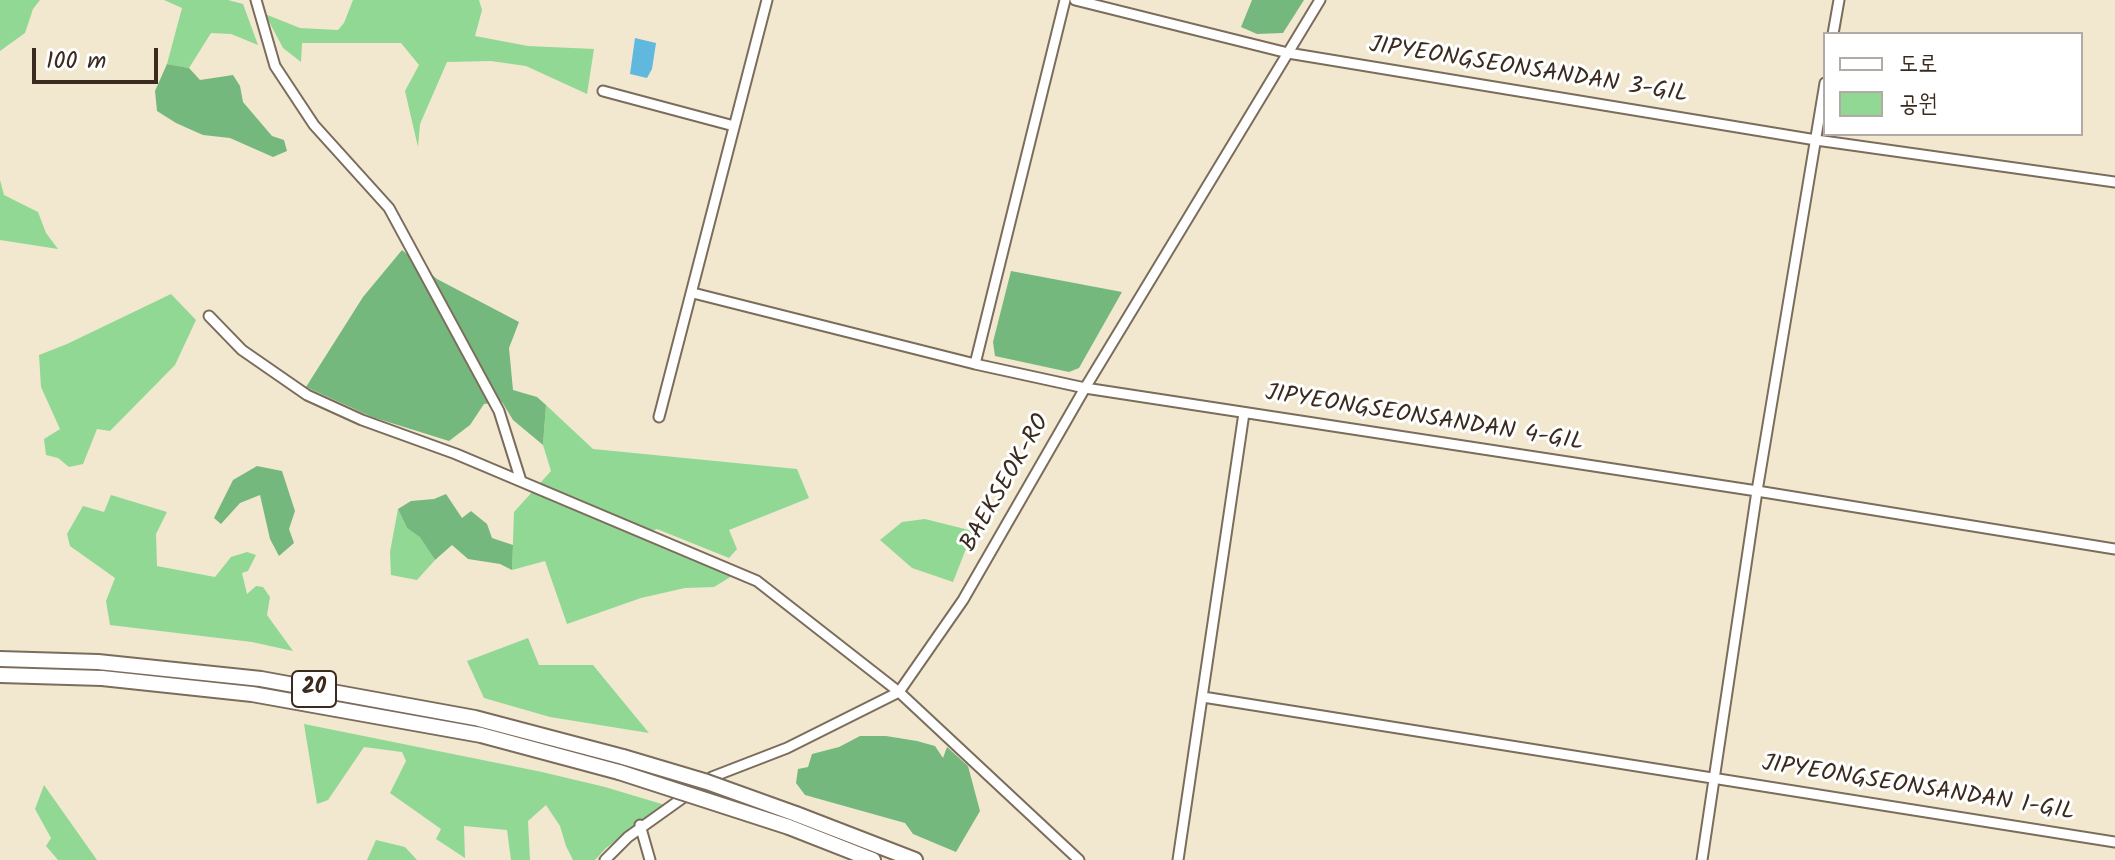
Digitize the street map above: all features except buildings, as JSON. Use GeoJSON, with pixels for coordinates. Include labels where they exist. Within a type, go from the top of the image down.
{"type":"FeatureCollection","features":[{"type":"Feature","properties":{"kind":"highway","name":"20"},"geometry":{"type":"LineString","coordinates":[[0,659],[98,662],[261,679],[475,718],[707,782],[873,860]]}},
{"type":"Feature","properties":{"kind":"highway","name":"20"},"geometry":{"type":"LineString","coordinates":[[0,675],[102,678],[252,694],[481,735],[793,821],[915,860]]}},
{"type":"Feature","properties":{"kind":"street"},"geometry":{"type":"LineString","coordinates":[[256,0],[275,66],[314,125],[389,208],[499,411],[521,481]]}},
{"type":"Feature","properties":{"kind":"street"},"geometry":{"type":"LineString","coordinates":[[659,417],[767,0]]}},
{"type":"Feature","properties":{"kind":"street"},"geometry":{"type":"LineString","coordinates":[[975,364],[1065,0]]}},
{"type":"Feature","properties":{"kind":"street","name":"JIPYEONGSEONSANDAN 3-GIL"},"geometry":{"type":"LineString","coordinates":[[1075,0],[1288,53],[1816,140],[2115,182]]}},
{"type":"Feature","properties":{"kind":"street","name":"BAEKSEOK-RO"},"geometry":{"type":"LineString","coordinates":[[605,860],[640,826],[712,777],[787,748],[899,692],[963,600],[1085,388],[1320,0]]}},
{"type":"Feature","properties":{"kind":"street"},"geometry":{"type":"LineString","coordinates":[[1833,32],[1839,0]]}},
{"type":"Feature","properties":{"kind":"street"},"geometry":{"type":"LineString","coordinates":[[603,91],[734,126]]}},
{"type":"Feature","properties":{"kind":"street"},"geometry":{"type":"LineString","coordinates":[[1702,860],[1757,491],[1823,96]]}},
{"type":"Feature","properties":{"kind":"street","name":"JIPYEONGSEONSANDAN 4-GIL"},"geometry":{"type":"LineString","coordinates":[[693,293],[975,364],[1085,388],[2115,549]]}},
{"type":"Feature","properties":{"kind":"street"},"geometry":{"type":"LineString","coordinates":[[209,316],[242,350],[307,395],[757,581],[899,692],[1079,860]]}},
{"type":"Feature","properties":{"kind":"street"},"geometry":{"type":"LineString","coordinates":[[1178,860],[1244,413]]}},
{"type":"Feature","properties":{"kind":"street","name":"JIPYEONGSEONSANDAN 1-GIL"},"geometry":{"type":"LineString","coordinates":[[1203,697],[2115,842]]}},
{"type":"Feature","properties":{"kind":"street"},"geometry":{"type":"LineString","coordinates":[[640,826],[650,860]]}},
{"type":"Feature","properties":{"kind":"green space"},"geometry":{"type":"Polygon","coordinates":[[[0,0],[40,0],[33,9],[25,33],[0,51],[0,0]]]}},
{"type":"Feature","properties":{"kind":"green space"},"geometry":{"type":"Polygon","coordinates":[[[164,0],[228,0],[243,4],[258,45],[231,34],[211,33],[189,68],[167,64],[182,8],[164,0]]]}},
{"type":"Feature","properties":{"kind":"green space"},"geometry":{"type":"Polygon","coordinates":[[[353,0],[479,0],[482,10],[475,36],[528,46],[594,49],[587,94],[526,66],[491,61],[447,62],[420,124],[418,147],[405,91],[419,65],[401,43],[302,43],[301,62],[283,48],[265,14],[300,28],[338,30],[353,0]]]}},
{"type":"Feature","properties":{"kind":"green space"},"geometry":{"type":"Polygon","coordinates":[[[1252,0],[1304,0],[1283,33],[1257,34],[1241,27],[1252,0]]]}},
{"type":"Feature","properties":{"kind":"green space"},"geometry":{"type":"Polygon","coordinates":[[[167,64],[189,68],[200,80],[233,75],[240,86],[243,102],[272,136],[284,140],[287,151],[273,157],[230,138],[203,135],[157,111],[155,91],[167,64]]]}},
{"type":"Feature","properties":{"kind":"green space"},"geometry":{"type":"Polygon","coordinates":[[[0,180],[4,195],[38,212],[46,233],[58,249],[0,240],[0,180]]]}},
{"type":"Feature","properties":{"kind":"green space"},"geometry":{"type":"Polygon","coordinates":[[[402,250],[437,279],[519,322],[509,348],[513,390],[537,397],[546,405],[543,445],[513,420],[502,402],[484,404],[470,425],[449,441],[372,417],[306,387],[363,297],[402,250]]]}},
{"type":"Feature","properties":{"kind":"green space"},"geometry":{"type":"Polygon","coordinates":[[[1011,271],[1122,292],[1079,368],[1069,372],[995,356],[993,342],[1011,271]]]}},
{"type":"Feature","properties":{"kind":"green space"},"geometry":{"type":"Polygon","coordinates":[[[171,294],[196,320],[175,365],[110,431],[97,429],[83,464],[69,467],[58,458],[46,455],[44,439],[60,429],[41,387],[39,355],[171,294]]]}},
{"type":"Feature","properties":{"kind":"green space"},"geometry":{"type":"Polygon","coordinates":[[[546,405],[593,449],[797,469],[809,498],[729,530],[737,549],[729,558],[657,529],[636,536],[732,576],[714,587],[685,588],[641,598],[567,624],[545,561],[512,570],[514,512],[551,471],[543,445],[546,405]]]}},
{"type":"Feature","properties":{"kind":"green space"},"geometry":{"type":"Polygon","coordinates":[[[257,466],[282,471],[295,511],[289,529],[294,543],[279,556],[270,539],[260,495],[240,503],[221,524],[214,518],[233,480],[257,466]]]}},
{"type":"Feature","properties":{"kind":"green space"},"geometry":{"type":"Polygon","coordinates":[[[446,494],[462,518],[471,511],[487,524],[492,538],[513,545],[512,570],[500,564],[468,559],[452,545],[435,560],[420,537],[407,528],[398,509],[411,501],[434,499],[446,494]]]}},
{"type":"Feature","properties":{"kind":"green space"},"geometry":{"type":"Polygon","coordinates":[[[111,495],[167,512],[156,534],[157,566],[215,577],[231,557],[247,552],[256,555],[248,571],[242,573],[247,594],[256,586],[263,587],[270,597],[267,615],[293,651],[252,642],[110,625],[106,601],[115,578],[70,546],[67,534],[83,506],[104,512],[111,495]]]}},
{"type":"Feature","properties":{"kind":"green space"},"geometry":{"type":"Polygon","coordinates":[[[398,509],[407,528],[420,536],[435,560],[417,580],[391,575],[390,552],[398,509]]]}},
{"type":"Feature","properties":{"kind":"green space"},"geometry":{"type":"Polygon","coordinates":[[[925,519],[973,531],[953,582],[912,568],[880,540],[902,522],[925,519]]]}},
{"type":"Feature","properties":{"kind":"green space"},"geometry":{"type":"Polygon","coordinates":[[[528,638],[539,665],[593,665],[649,733],[550,717],[484,698],[467,661],[528,638]]]}},
{"type":"Feature","properties":{"kind":"green space"},"geometry":{"type":"Polygon","coordinates":[[[304,724],[542,772],[665,805],[606,848],[595,860],[573,860],[560,826],[546,805],[528,821],[530,860],[511,860],[507,830],[464,826],[465,858],[436,839],[441,829],[390,793],[406,761],[402,752],[364,747],[328,800],[317,804],[304,724]]]}},
{"type":"Feature","properties":{"kind":"green space"},"geometry":{"type":"Polygon","coordinates":[[[860,736],[917,741],[935,746],[943,758],[947,747],[968,766],[980,811],[956,852],[913,834],[905,823],[805,795],[796,783],[798,769],[808,767],[812,754],[839,747],[860,736]]]}},
{"type":"Feature","properties":{"kind":"green space"},"geometry":{"type":"Polygon","coordinates":[[[44,785],[97,860],[58,860],[46,846],[51,838],[35,809],[44,785]]]}},
{"type":"Feature","properties":{"kind":"green space"},"geometry":{"type":"Polygon","coordinates":[[[376,840],[405,847],[417,860],[367,860],[376,840]]]}},
{"type":"Feature","properties":{"kind":"water"},"geometry":{"type":"Polygon","coordinates":[[[635,38],[656,43],[652,69],[647,78],[630,74],[635,38]]]}}]}
